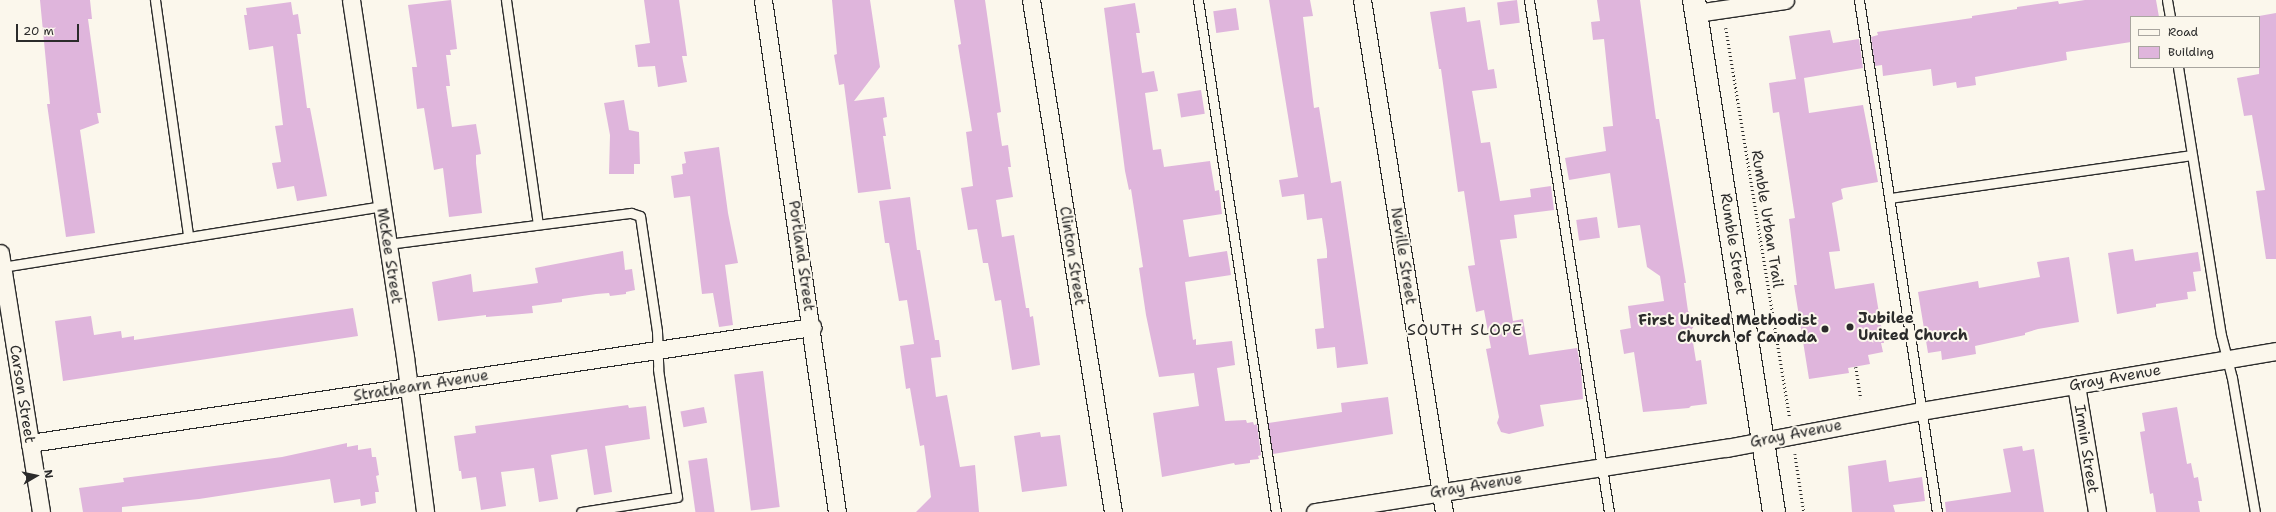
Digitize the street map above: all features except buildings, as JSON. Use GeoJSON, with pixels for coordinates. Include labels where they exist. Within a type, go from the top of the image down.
{"type":"FeatureCollection","features":[{"type":"Feature","properties":{"kind":"street","name":"McKee Street"},"geometry":{"type":"LineString","coordinates":[[350,0],[388,244],[425,512]]}},
{"type":"Feature","properties":{"kind":"street","name":"Portland Street"},"geometry":{"type":"LineString","coordinates":[[763,0],[812,327],[837,512]]}},
{"type":"Feature","properties":{"kind":"street","name":"Clinton Street"},"geometry":{"type":"LineString","coordinates":[[1031,0],[1113,512]]}},
{"type":"Feature","properties":{"kind":"street","name":"Neville Street"},"geometry":{"type":"LineString","coordinates":[[1362,0],[1444,512]]}},
{"type":"Feature","properties":{"kind":"street"},"geometry":{"type":"LineString","coordinates":[[1695,7],[1785,0]]}},
{"type":"Feature","properties":{"kind":"street","name":"Rumble Street"},"geometry":{"type":"LineString","coordinates":[[1695,7],[1774,512]]}},
{"type":"Feature","properties":{"kind":"street","name":"Carson Street"},"geometry":{"type":"LineString","coordinates":[[1,260],[41,512]]}},
{"type":"Feature","properties":{"kind":"street","name":"Strathearn Avenue"},"geometry":{"type":"LineString","coordinates":[[30,443],[812,327]]}},
{"type":"Feature","properties":{"kind":"street","name":"Gray Avenue"},"geometry":{"type":"LineString","coordinates":[[1314,512],[1763,440],[1921,411],[2276,351]]}},
{"type":"Feature","properties":{"kind":"street","name":"Irmin Street"},"geometry":{"type":"LineString","coordinates":[[2076,385],[2097,512]]}},
{"type":"Feature","properties":{"kind":"lane"},"geometry":{"type":"LineString","coordinates":[[155,0],[188,235]]}},
{"type":"Feature","properties":{"kind":"lane"},"geometry":{"type":"LineString","coordinates":[[506,0],[538,224]]}},
{"type":"Feature","properties":{"kind":"lane"},"geometry":{"type":"LineString","coordinates":[[1198,0],[1276,512]]}},
{"type":"Feature","properties":{"kind":"lane"},"geometry":{"type":"LineString","coordinates":[[1529,0],[1609,512]]}},
{"type":"Feature","properties":{"kind":"lane"},"geometry":{"type":"LineString","coordinates":[[1859,0],[1937,512]]}},
{"type":"Feature","properties":{"kind":"lane"},"geometry":{"type":"LineString","coordinates":[[2168,0],[2170,16]]}},
{"type":"Feature","properties":{"kind":"lane"},"geometry":{"type":"LineString","coordinates":[[2178,68],[2220,335],[2232,378],[2254,512]]}},
{"type":"Feature","properties":{"kind":"lane"},"geometry":{"type":"LineString","coordinates":[[1890,198],[2191,154]]}},
{"type":"Feature","properties":{"kind":"lane"},"geometry":{"type":"LineString","coordinates":[[1,260],[188,235],[382,206]]}},
{"type":"Feature","properties":{"kind":"lane"},"geometry":{"type":"LineString","coordinates":[[388,244],[631,213],[640,216],[658,350],[658,370],[678,497],[628,509],[581,512]]}},
{"type":"Feature","properties":{"kind":"path","name":"Rumble Urban Trail"},"geometry":{"type":"LineString","coordinates":[[1725,22],[1775,338],[1790,418]]}},
{"type":"Feature","properties":{"kind":"path"},"geometry":{"type":"LineString","coordinates":[[1856,367],[1861,399]]}},
{"type":"Feature","properties":{"kind":"path"},"geometry":{"type":"LineString","coordinates":[[1794,447],[1804,512]]}},
{"type":"Feature","properties":{"kind":"place","name":"Jubilee United Church"},"geometry":{"type":"Point","coordinates":[1850,327]}},
{"type":"Feature","properties":{"kind":"place","name":"First United Methodist Church of Canada"},"geometry":{"type":"Point","coordinates":[1825,329]}},
{"type":"Feature","properties":{"kind":"district","name":"SOUTH SLOPE"},"geometry":{"type":"Point","coordinates":[1465,330]}}]}
